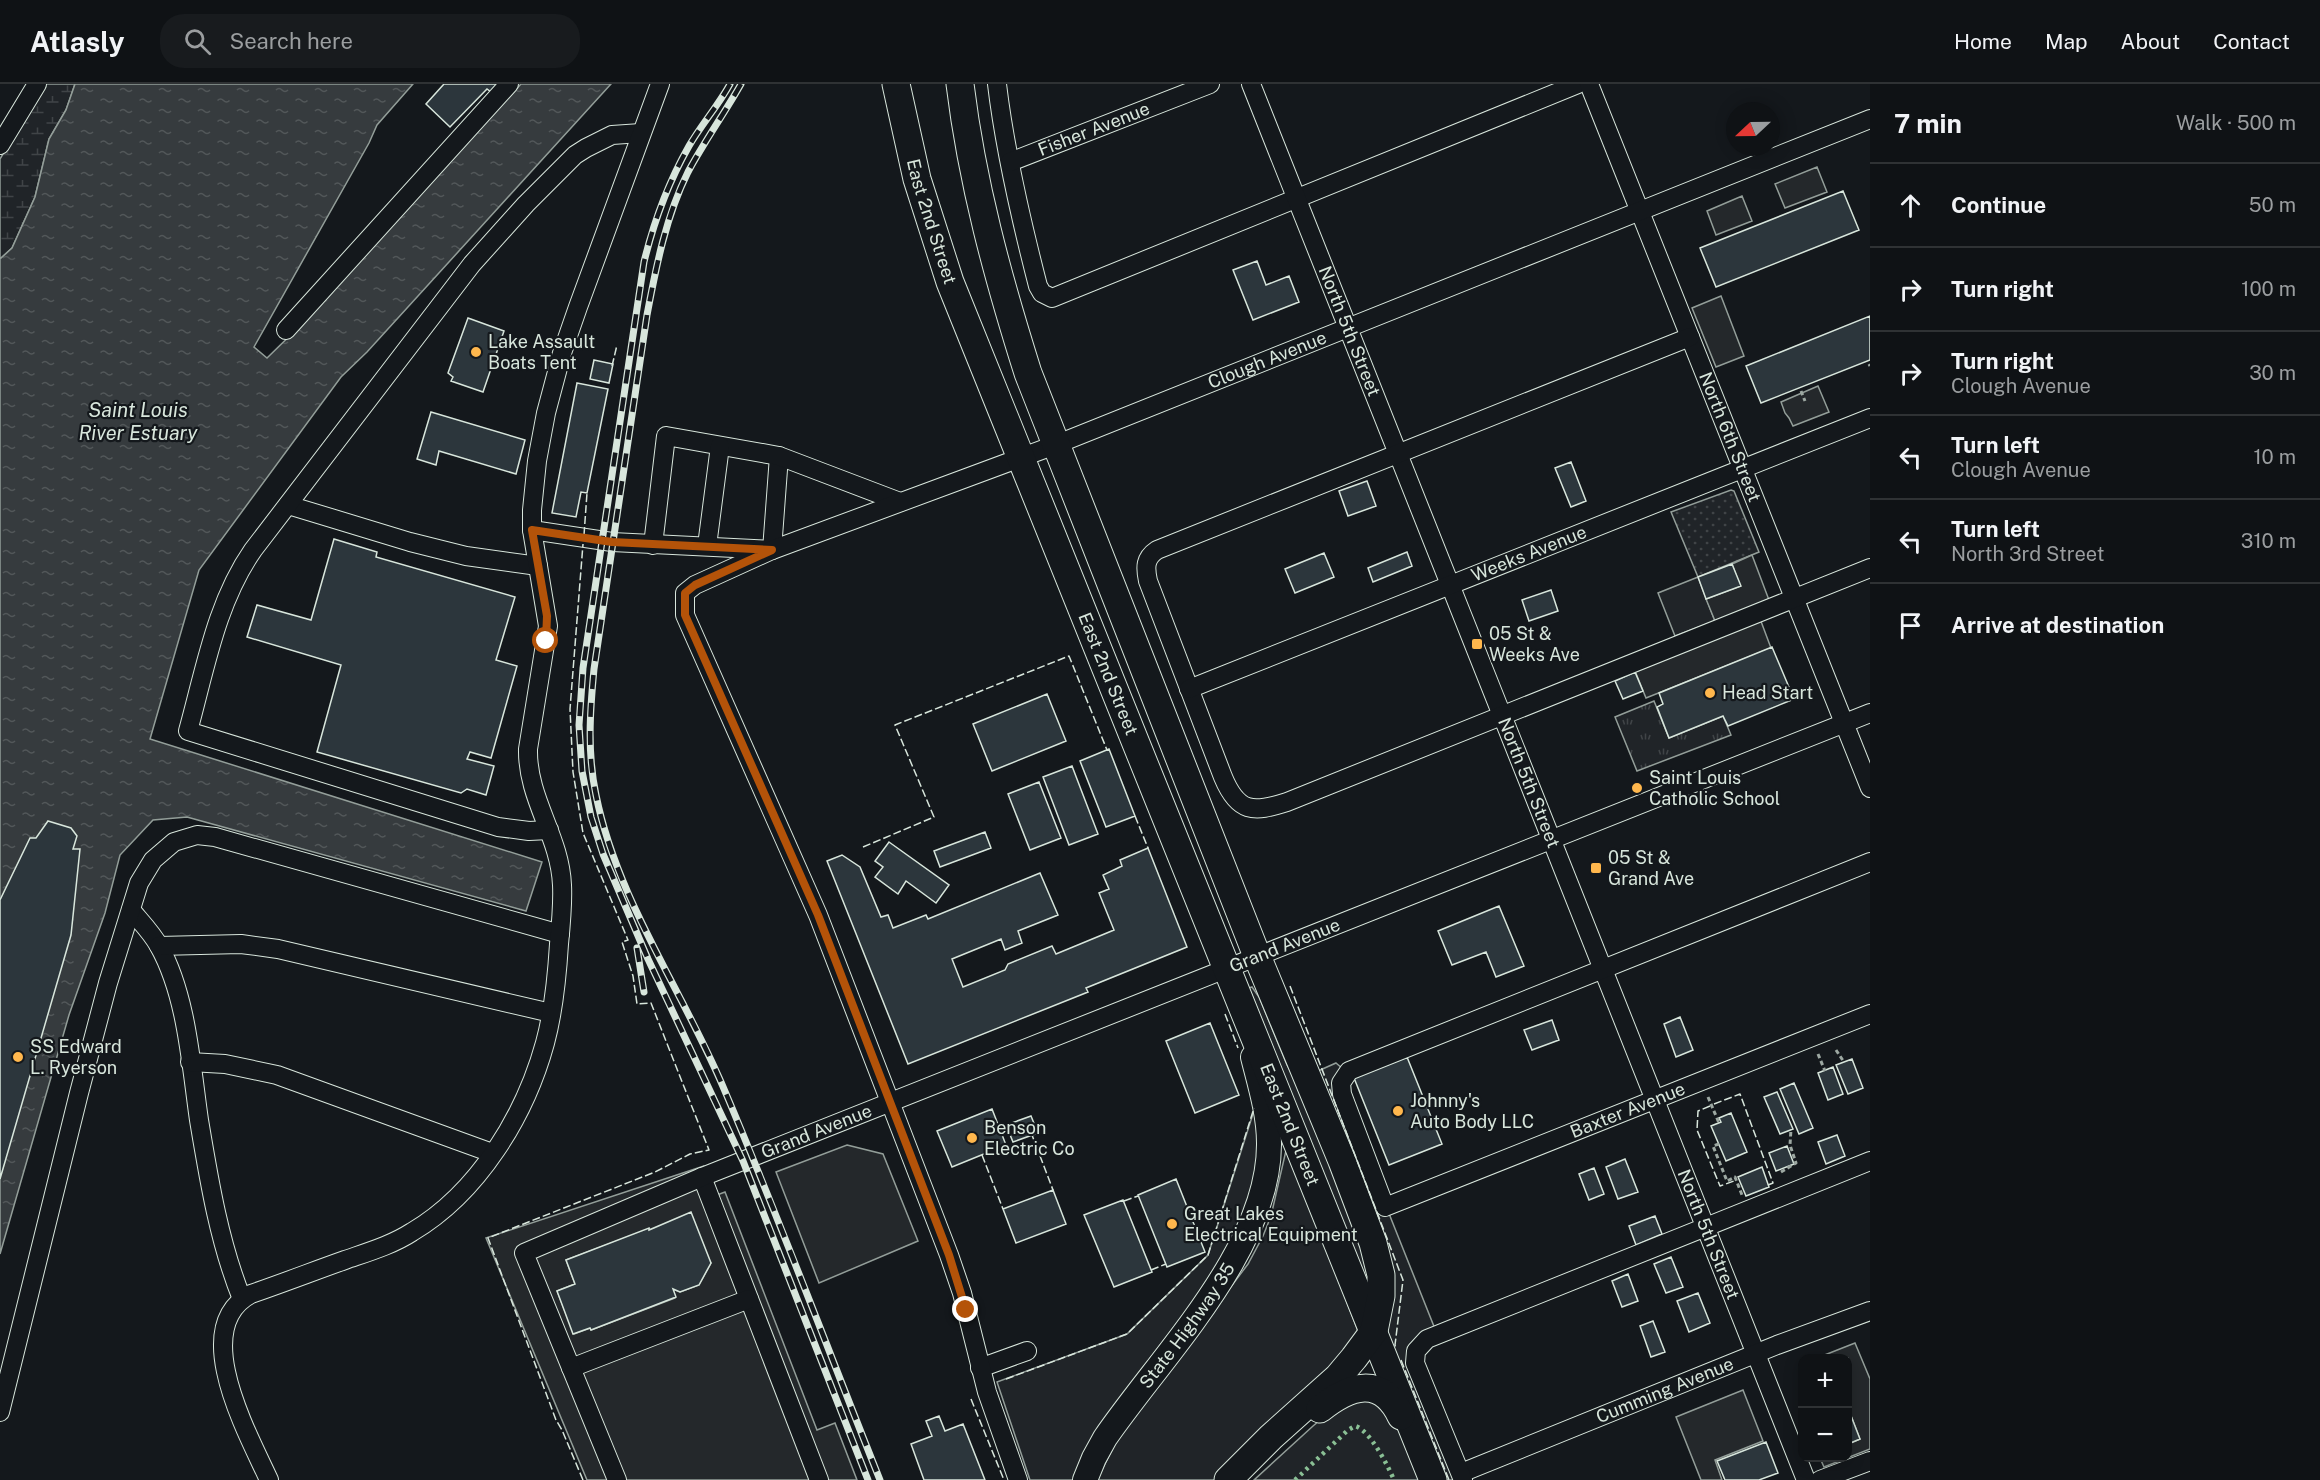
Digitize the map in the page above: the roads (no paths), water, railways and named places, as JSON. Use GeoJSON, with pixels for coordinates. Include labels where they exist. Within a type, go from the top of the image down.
{"type":"FeatureCollection","features":[{"type":"Feature","properties":{"kind":"highway","name":"East 2nd Street"},"geometry":{"type":"LineString","coordinates":[[896,84],[911,154],[939,250],[974,343],[1374,1331]]}},
{"type":"Feature","properties":{"kind":"highway","name":"East 2nd Street"},"geometry":{"type":"LineString","coordinates":[[960,84],[965,127],[994,261],[1028,373],[1257,957],[1342,1161],[1373,1243],[1381,1275],[1381,1296],[1374,1331]]}},
{"type":"Feature","properties":{"kind":"highway"},"geometry":{"type":"LineString","coordinates":[[1228,1480],[1271,1437],[1338,1377],[1374,1331]]}},
{"type":"Feature","properties":{"kind":"highway"},"geometry":{"type":"LineString","coordinates":[[1374,1331],[1433,1480]]}},
{"type":"Feature","properties":{"kind":"highway"},"geometry":{"type":"LineString","coordinates":[[1245,1480],[1334,1398],[1350,1390],[1362,1388],[1382,1393],[1397,1408],[1428,1480]]}},
{"type":"Feature","properties":{"kind":"main road","name":"State Highway 35"},"geometry":{"type":"LineString","coordinates":[[1085,1480],[1094,1458],[1124,1410],[1210,1298],[1253,1222],[1259,1205],[1268,1167],[1268,1126],[1264,1101],[1230,977]]}},
{"type":"Feature","properties":{"kind":"street"},"geometry":{"type":"LineString","coordinates":[[0,145],[36,84]]}},
{"type":"Feature","properties":{"kind":"street"},"geometry":{"type":"LineString","coordinates":[[286,330],[509,84]]}},
{"type":"Feature","properties":{"kind":"street"},"geometry":{"type":"LineString","coordinates":[[268,1480],[234,1399],[222,1349],[227,1316],[242,1299],[384,1246],[410,1233],[446,1207],[483,1167],[509,1128],[526,1095],[545,1043],[552,1013],[560,934],[562,884],[559,859],[536,800],[528,765],[528,749],[548,626],[532,530],[537,461],[553,386],[578,307],[660,84]]}},
{"type":"Feature","properties":{"kind":"street"},"geometry":{"type":"LineString","coordinates":[[997,84],[1010,162],[1038,286],[1042,293],[1053,298],[1296,197],[1578,84]]}},
{"type":"Feature","properties":{"kind":"street","name":"Fisher Avenue"},"geometry":{"type":"LineString","coordinates":[[1010,162],[1210,84]]}},
{"type":"Feature","properties":{"kind":"street","name":"North 5th Street"},"geometry":{"type":"LineString","coordinates":[[1251,84],[1806,1480]]}},
{"type":"Feature","properties":{"kind":"street","name":"North 6th Street"},"geometry":{"type":"LineString","coordinates":[[1589,84],[1870,788]]}},
{"type":"Feature","properties":{"kind":"street","name":"Clough Avenue"},"geometry":{"type":"LineString","coordinates":[[891,1102],[818,915],[685,615],[685,593],[695,585],[772,550],[1022,458],[1870,119]]}},
{"type":"Feature","properties":{"kind":"street"},"geometry":{"type":"LineString","coordinates":[[549,830],[529,831],[498,827],[188,731],[219,620],[234,582],[253,550],[472,264],[526,204],[574,155],[612,135],[641,133]]}},
{"type":"Feature","properties":{"kind":"street"},"geometry":{"type":"LineString","coordinates":[[1690,337],[1157,550],[1150,555],[1145,570],[1148,581],[1229,790],[1240,805],[1258,809],[1287,802],[1870,568]]}},
{"type":"Feature","properties":{"kind":"street","name":"Weeks Avenue"},"geometry":{"type":"LineString","coordinates":[[1189,689],[1870,418]]}},
{"type":"Feature","properties":{"kind":"street"},"geometry":{"type":"LineString","coordinates":[[653,545],[666,436],[779,456],[900,502]]}},
{"type":"Feature","properties":{"kind":"street"},"geometry":{"type":"LineString","coordinates":[[707,546],[720,446]]}},
{"type":"Feature","properties":{"kind":"street"},"geometry":{"type":"LineString","coordinates":[[532,530],[612,542],[772,550],[779,456]]}},
{"type":"Feature","properties":{"kind":"street"},"geometry":{"type":"LineString","coordinates":[[288,505],[458,554],[538,566]]}},
{"type":"Feature","properties":{"kind":"street","name":"Grand Avenue"},"geometry":{"type":"LineString","coordinates":[[571,1368],[524,1253],[891,1102],[1230,977],[1257,957],[1870,713]]}},
{"type":"Feature","properties":{"kind":"street"},"geometry":{"type":"LineString","coordinates":[[0,1412],[81,1082],[139,883],[153,860],[174,842],[197,835],[215,837],[560,934]]}},
{"type":"Feature","properties":{"kind":"street"},"geometry":{"type":"LineString","coordinates":[[1603,969],[1870,862]]}},
{"type":"Feature","properties":{"kind":"street"},"geometry":{"type":"LineString","coordinates":[[131,910],[159,946],[175,984],[181,1006],[220,1228],[242,1299]]}},
{"type":"Feature","properties":{"kind":"street"},"geometry":{"type":"LineString","coordinates":[[159,946],[241,944],[278,949],[552,1013]]}},
{"type":"Feature","properties":{"kind":"street","name":"Baxter Avenue"},"geometry":{"type":"LineString","coordinates":[[1603,969],[1349,1071],[1341,1083],[1342,1094],[1385,1208],[1870,1014]]}},
{"type":"Feature","properties":{"kind":"street"},"geometry":{"type":"LineString","coordinates":[[190,1062],[225,1064],[277,1075],[492,1154]]}},
{"type":"Feature","properties":{"kind":"street"},"geometry":{"type":"LineString","coordinates":[[891,1102],[953,1265],[980,1368],[1018,1480]]}},
{"type":"Feature","properties":{"kind":"street"},"geometry":{"type":"LineString","coordinates":[[1462,1477],[1415,1363],[1416,1351],[1420,1345],[1434,1335],[1870,1161]]}},
{"type":"Feature","properties":{"kind":"street"},"geometry":{"type":"LineString","coordinates":[[702,1178],[819,1480]]}},
{"type":"Feature","properties":{"kind":"street"},"geometry":{"type":"LineString","coordinates":[[616,1480],[571,1368],[749,1299]]}},
{"type":"Feature","properties":{"kind":"street","name":"Cumming Avenue"},"geometry":{"type":"LineString","coordinates":[[1462,1477],[1756,1354],[1870,1311]]}},
{"type":"Feature","properties":{"kind":"street"},"geometry":{"type":"LineString","coordinates":[[980,1368],[1027,1351]]}},
{"type":"Feature","properties":{"kind":"street"},"geometry":{"type":"LineString","coordinates":[[1820,1480],[1870,1461]]}},
{"type":"Feature","properties":{"kind":"water","name":"Saint Louis River Estuary"},"geometry":{"type":"Polygon","coordinates":[[[75,84],[413,84],[377,125],[254,347],[267,358],[309,317],[316,301],[521,84],[611,84],[367,352],[341,377],[199,570],[150,739],[542,862],[526,911],[187,817],[153,820],[120,855],[105,913],[69,1015],[0,1254],[0,259],[12,248],[35,197],[49,139],[66,110],[75,84]]]}},
{"type":"Feature","properties":{"kind":"railway"},"geometry":{"type":"LineString","coordinates":[[730,84],[681,160],[657,217],[644,262],[583,668],[579,725],[582,771],[591,817],[603,854],[648,959],[743,1161],[868,1480]]}},
{"type":"Feature","properties":{"kind":"railway"},"geometry":{"type":"LineString","coordinates":[[741,84],[688,172],[674,206],[658,260],[647,315],[594,669],[591,764],[606,834],[619,871],[652,945],[724,1089],[880,1480]]}},
{"type":"Feature","properties":{"kind":"railway"},"geometry":{"type":"LineString","coordinates":[[637,948],[644,992]]}},
{"type":"Feature","properties":{"kind":"place","name":"Lake Assault Boats Tent"},"geometry":{"type":"Point","coordinates":[476,352]}},
{"type":"Feature","properties":{"kind":"place","name":"05 St & Weeks Ave"},"geometry":{"type":"Point","coordinates":[1477,644]}},
{"type":"Feature","properties":{"kind":"place","name":"Head Start"},"geometry":{"type":"Point","coordinates":[1710,693]}},
{"type":"Feature","properties":{"kind":"place","name":"Saint Louis Catholic School"},"geometry":{"type":"Point","coordinates":[1637,788]}},
{"type":"Feature","properties":{"kind":"place","name":"05 St & Grand Ave"},"geometry":{"type":"Point","coordinates":[1596,868]}},
{"type":"Feature","properties":{"kind":"place","name":"SS Edward L. Ryerson"},"geometry":{"type":"Point","coordinates":[18,1057]}},
{"type":"Feature","properties":{"kind":"place","name":"Johnny's Auto Body LLC"},"geometry":{"type":"Point","coordinates":[1398,1111]}},
{"type":"Feature","properties":{"kind":"place","name":"Benson Electric Co"},"geometry":{"type":"Point","coordinates":[972,1138]}},
{"type":"Feature","properties":{"kind":"place","name":"Great Lakes Electrical Equipment"},"geometry":{"type":"Point","coordinates":[1172,1224]}}]}
